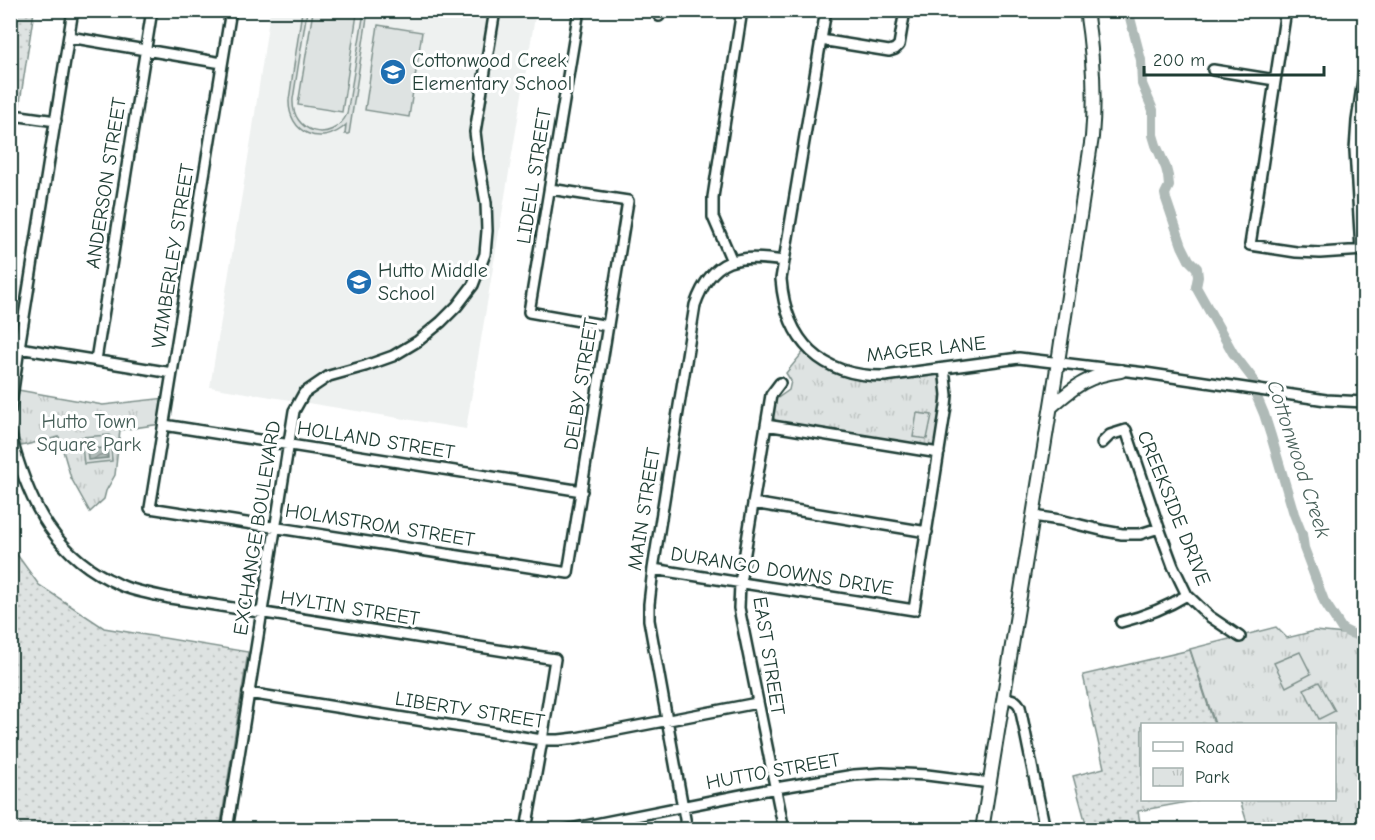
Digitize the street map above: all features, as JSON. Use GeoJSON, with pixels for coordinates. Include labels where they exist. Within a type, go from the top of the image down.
{"type":"FeatureCollection","features":[{"type":"Feature","properties":{"kind":"main road"},"geometry":{"type":"LineString","coordinates":[[982,830],[1005,698],[1092,137],[1095,112],[1093,62],[1086,10]]}},
{"type":"Feature","properties":{"kind":"main road"},"geometry":{"type":"LineString","coordinates":[[1051,407],[1088,379],[1121,370]]}},
{"type":"Feature","properties":{"kind":"street"},"geometry":{"type":"LineString","coordinates":[[10,411],[73,10]]}},
{"type":"Feature","properties":{"kind":"street","name":"ANDERSON STREET"},"geometry":{"type":"LineString","coordinates":[[96,360],[152,10]]}},
{"type":"Feature","properties":{"kind":"street","name":"WIMBERLEY STREET"},"geometry":{"type":"LineString","coordinates":[[150,508],[231,10]]}},
{"type":"Feature","properties":{"kind":"street","name":"EXCHANGE BOULEVARD"},"geometry":{"type":"LineString","coordinates":[[227,830],[294,411],[304,393],[329,376],[393,356],[418,341],[458,306],[473,285],[485,254],[487,231],[486,203],[475,132],[495,10]]}},
{"type":"Feature","properties":{"kind":"street","name":"LIDELL STREET"},"geometry":{"type":"LineString","coordinates":[[579,10],[530,312],[608,326]]}},
{"type":"Feature","properties":{"kind":"street"},"geometry":{"type":"LineString","coordinates":[[742,10],[713,196],[713,217],[732,261],[748,258],[784,261]]}},
{"type":"Feature","properties":{"kind":"street","name":"MAGER LANE"},"geometry":{"type":"LineString","coordinates":[[826,10],[781,279],[782,294],[792,326],[818,358],[852,374],[867,376],[885,376],[1019,358],[1121,370],[1326,400],[1365,402]]}},
{"type":"Feature","properties":{"kind":"street"},"geometry":{"type":"LineString","coordinates":[[821,40],[889,51],[895,49],[899,45],[905,10]]}},
{"type":"Feature","properties":{"kind":"street"},"geometry":{"type":"LineString","coordinates":[[1286,10],[1250,245],[1296,252],[1363,250],[1355,150],[1365,73]]}},
{"type":"Feature","properties":{"kind":"street"},"geometry":{"type":"LineString","coordinates":[[69,37],[222,63]]}},
{"type":"Feature","properties":{"kind":"street"},"geometry":{"type":"LineString","coordinates":[[1213,70],[1275,80]]}},
{"type":"Feature","properties":{"kind":"street"},"geometry":{"type":"LineString","coordinates":[[20,116],[56,121]]}},
{"type":"Feature","properties":{"kind":"street","name":"DELBY STREET"},"geometry":{"type":"LineString","coordinates":[[550,189],[628,201],[568,573]]}},
{"type":"Feature","properties":{"kind":"street","name":"MAIN STREET"},"geometry":{"type":"LineString","coordinates":[[687,830],[649,620],[649,604],[695,305],[704,283],[718,269],[732,261]]}},
{"type":"Feature","properties":{"kind":"street"},"geometry":{"type":"LineString","coordinates":[[19,348],[172,373]]}},
{"type":"Feature","properties":{"kind":"street","name":"DURANGO DOWNS DRIVE"},"geometry":{"type":"LineString","coordinates":[[653,569],[914,610],[947,395],[944,368]]}},
{"type":"Feature","properties":{"kind":"street","name":"EAST STREET"},"geometry":{"type":"LineString","coordinates":[[780,383],[771,394],[740,583],[739,608],[784,830]]}},
{"type":"Feature","properties":{"kind":"street","name":"HOLLAND STREET"},"geometry":{"type":"LineString","coordinates":[[164,425],[582,490]]}},
{"type":"Feature","properties":{"kind":"street"},"geometry":{"type":"LineString","coordinates":[[766,425],[939,453]]}},
{"type":"Feature","properties":{"kind":"street","name":"CREEKSIDE DRIVE"},"geometry":{"type":"LineString","coordinates":[[1102,443],[1110,435],[1126,430],[1173,566],[1187,595],[1209,616],[1240,637]]}},
{"type":"Feature","properties":{"kind":"street","name":"HYLTIN STREET"},"geometry":{"type":"LineString","coordinates":[[10,433],[33,502],[49,528],[69,552],[93,571],[124,587],[170,598],[555,659],[542,740]]}},
{"type":"Feature","properties":{"kind":"street"},"geometry":{"type":"LineString","coordinates":[[753,503],[927,532]]}},
{"type":"Feature","properties":{"kind":"street","name":"HOLMSTROM STREET"},"geometry":{"type":"LineString","coordinates":[[150,508],[568,573]]}},
{"type":"Feature","properties":{"kind":"street"},"geometry":{"type":"LineString","coordinates":[[1033,516],[1122,534],[1140,534],[1159,528]]}},
{"type":"Feature","properties":{"kind":"street"},"geometry":{"type":"LineString","coordinates":[[1121,622],[1153,613],[1187,595]]}},
{"type":"Feature","properties":{"kind":"street","name":"LIBERTY STREET"},"geometry":{"type":"LineString","coordinates":[[248,693],[542,740],[576,738],[757,703]]}},
{"type":"Feature","properties":{"kind":"street"},"geometry":{"type":"LineString","coordinates":[[1005,698],[1018,702],[1020,707],[1045,830]]}},
{"type":"Feature","properties":{"kind":"street"},"geometry":{"type":"LineString","coordinates":[[526,830],[542,740]]}},
{"type":"Feature","properties":{"kind":"street","name":"HUTTO STREET"},"geometry":{"type":"LineString","coordinates":[[565,830],[590,827],[776,788],[854,775],[882,773],[927,775],[990,783]]}},
{"type":"Feature","properties":{"kind":"shaded area","name":"Hutto Middle School"},"geometry":{"type":"Polygon","coordinates":[[[270,11],[536,11],[466,429],[210,387],[270,11]]]}},
{"type":"Feature","properties":{"kind":"green space"},"geometry":{"type":"Polygon","coordinates":[[[11,11],[34,11],[11,161],[11,11]]]}},
{"type":"Feature","properties":{"kind":"green space"},"geometry":{"type":"Polygon","coordinates":[[[302,11],[307,11],[293,99],[294,111],[298,120],[305,127],[323,132],[332,130],[340,124],[347,114],[363,18],[362,11],[368,11],[349,134],[345,134],[346,125],[326,135],[317,136],[308,133],[294,121],[290,111],[289,100],[302,11]]]}},
{"type":"Feature","properties":{"kind":"green space"},"geometry":{"type":"Polygon","coordinates":[[[313,11],[357,14],[342,112],[298,105],[313,11]]]}},
{"type":"Feature","properties":{"kind":"green space"},"geometry":{"type":"Polygon","coordinates":[[[378,25],[422,32],[409,117],[365,110],[378,25]]]}},
{"type":"Feature","properties":{"kind":"green space"},"geometry":{"type":"Polygon","coordinates":[[[804,351],[835,373],[851,378],[881,381],[938,375],[941,381],[942,399],[935,444],[927,447],[777,422],[772,416],[775,400],[789,390],[791,381],[786,373],[804,351]]]}},
{"type":"Feature","properties":{"kind":"green space","name":"Hutto Town Square Park"},"geometry":{"type":"Polygon","coordinates":[[[18,390],[103,405],[166,398],[161,424],[120,430],[115,475],[104,499],[90,512],[71,478],[59,437],[21,446],[14,422],[18,390]]]}},
{"type":"Feature","properties":{"kind":"green space"},"geometry":{"type":"Polygon","coordinates":[[[917,413],[932,415],[927,439],[913,437],[917,413]]]}},
{"type":"Feature","properties":{"kind":"green space"},"geometry":{"type":"Polygon","coordinates":[[[110,435],[112,461],[84,464],[81,437],[110,435]]]}},
{"type":"Feature","properties":{"kind":"green space"},"geometry":{"type":"Polygon","coordinates":[[[10,545],[39,585],[104,628],[248,652],[220,829],[11,829],[10,545]]]}},
{"type":"Feature","properties":{"kind":"green space"},"geometry":{"type":"Polygon","coordinates":[[[1276,627],[1287,638],[1315,631],[1364,636],[1364,829],[1249,829],[1240,801],[1336,801],[1336,723],[1215,723],[1190,649],[1276,627]]]}},
{"type":"Feature","properties":{"kind":"green space"},"geometry":{"type":"Polygon","coordinates":[[[1190,650],[1214,723],[1141,723],[1141,801],[1193,801],[1138,811],[1141,829],[1110,829],[1108,820],[1086,824],[1073,776],[1104,768],[1083,675],[1190,650]]]}},
{"type":"Feature","properties":{"kind":"green space"},"geometry":{"type":"Polygon","coordinates":[[[1300,652],[1311,674],[1286,687],[1274,663],[1300,652]]]}},
{"type":"Feature","properties":{"kind":"green space"},"geometry":{"type":"Polygon","coordinates":[[[1319,682],[1335,711],[1319,719],[1304,689],[1319,682]]]}},
{"type":"Feature","properties":{"kind":"water"},"geometry":{"type":"Polygon","coordinates":[[[103,445],[107,445],[108,458],[88,460],[87,449],[103,448],[103,445]]]}},
{"type":"Feature","properties":{"kind":"waterway","name":"Cottonwood Creek"},"geometry":{"type":"LineString","coordinates":[[1128,10],[1141,60],[1142,84],[1153,110],[1153,135],[1168,176],[1169,186],[1165,194],[1166,199],[1182,246],[1189,260],[1197,268],[1196,287],[1233,353],[1253,379],[1256,395],[1302,534],[1304,548],[1324,601],[1342,629],[1364,637]]}},
{"type":"Feature","properties":{"kind":"place","name":"Cottonwood Creek Elementary School"},"geometry":{"type":"Point","coordinates":[393,72]}},
{"type":"Feature","properties":{"kind":"place","name":"Hutto Middle School"},"geometry":{"type":"Point","coordinates":[359,282]}}]}
